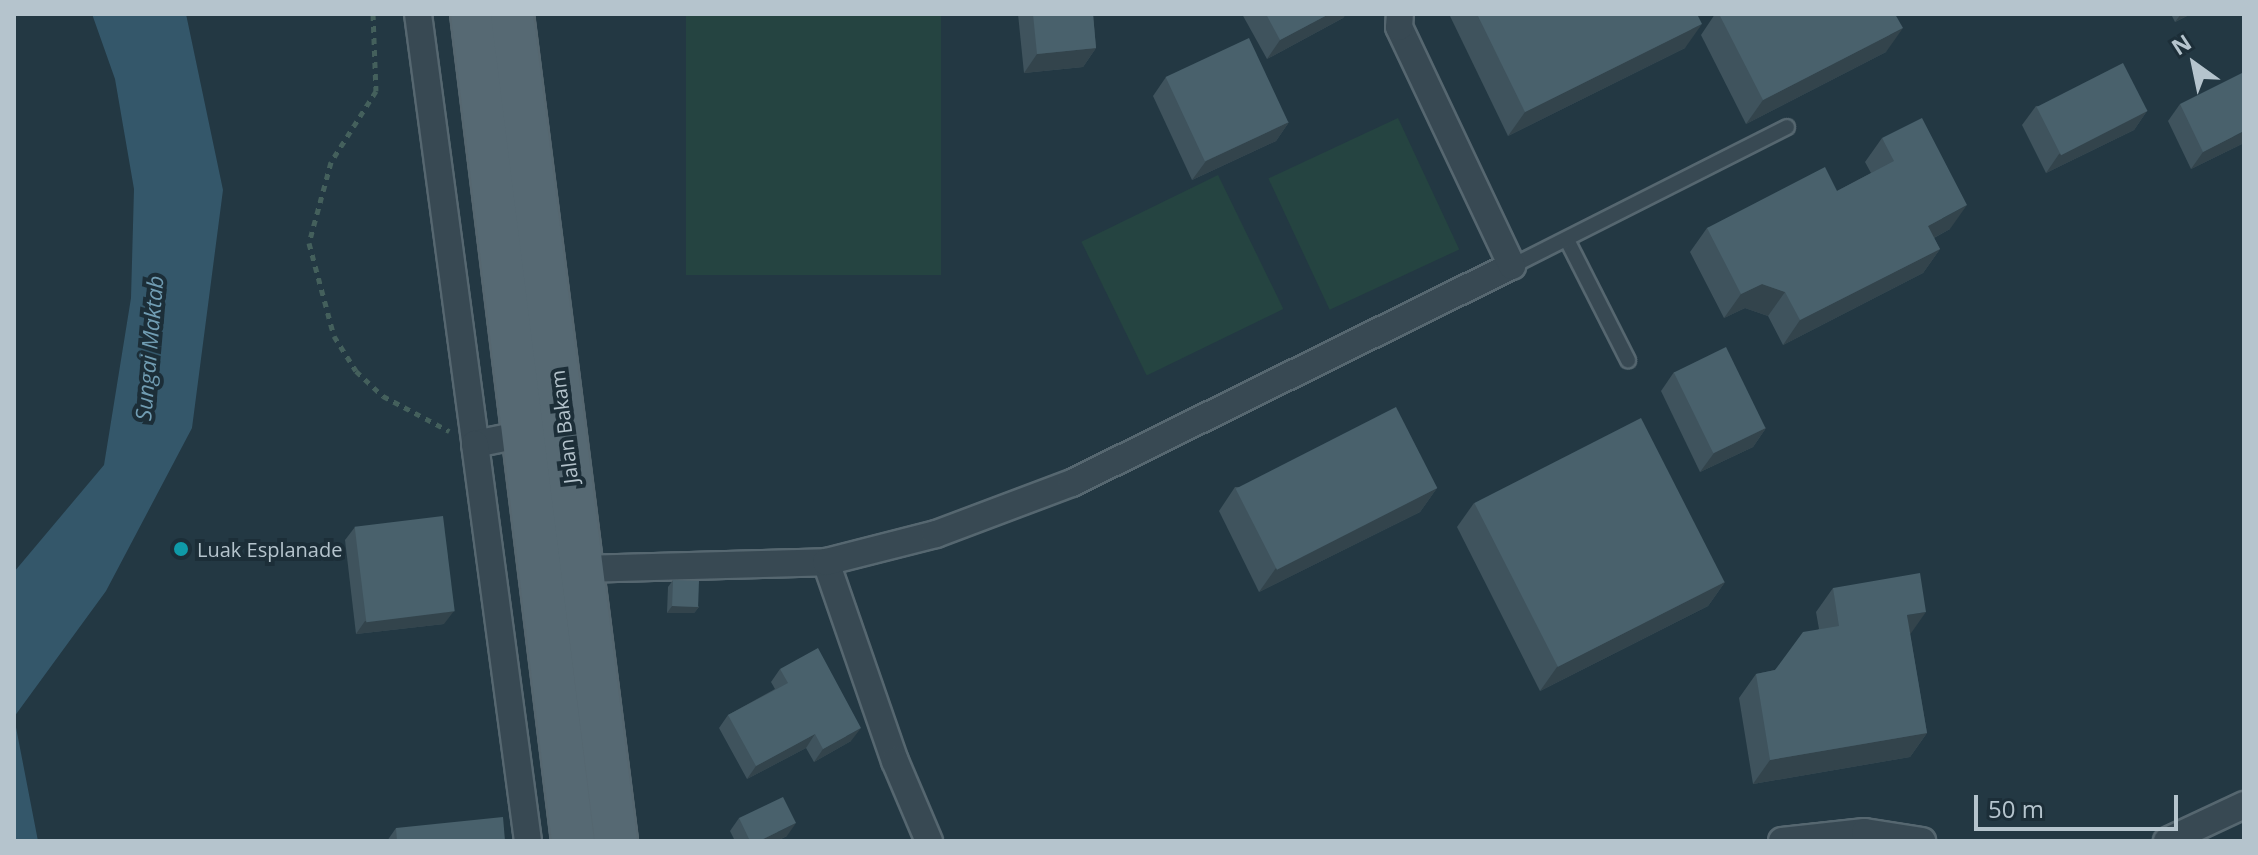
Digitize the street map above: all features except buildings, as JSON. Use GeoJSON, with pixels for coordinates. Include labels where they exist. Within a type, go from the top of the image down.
{"type":"FeatureCollection","features":[{"type":"Feature","properties":{"kind":"main road","name":"Jalan Bakam"},"geometry":{"type":"LineString","coordinates":[[472,14],[573,841]]}},
{"type":"Feature","properties":{"kind":"main road","name":"Jalan Bakam"},"geometry":{"type":"LineString","coordinates":[[512,14],[616,841]]}},
{"type":"Feature","properties":{"kind":"main road"},"geometry":{"type":"LineString","coordinates":[[531,490],[546,510],[564,556],[581,569]]}},
{"type":"Feature","properties":{"kind":"street"},"geometry":{"type":"LineString","coordinates":[[418,14],[528,841]]}},
{"type":"Feature","properties":{"kind":"street"},"geometry":{"type":"LineString","coordinates":[[581,569],[826,562],[936,534],[1072,483],[1512,266],[1399,27],[1400,14]]}},
{"type":"Feature","properties":{"kind":"street"},"geometry":{"type":"LineString","coordinates":[[475,444],[524,434]]}},
{"type":"Feature","properties":{"kind":"street"},"geometry":{"type":"LineString","coordinates":[[826,562],[895,761],[929,841]]}},
{"type":"Feature","properties":{"kind":"street"},"geometry":{"type":"LineString","coordinates":[[503,641],[547,634]]}},
{"type":"Feature","properties":{"kind":"street"},"geometry":{"type":"LineString","coordinates":[[2167,841],[2244,805]]}},
{"type":"Feature","properties":{"kind":"street"},"geometry":{"type":"LineString","coordinates":[[1782,841],[1865,832],[1922,841]]}},
{"type":"Feature","properties":{"kind":"lane"},"geometry":{"type":"LineString","coordinates":[[1512,266],[1787,127]]}},
{"type":"Feature","properties":{"kind":"lane"},"geometry":{"type":"LineString","coordinates":[[1567,240],[1628,360]]}},
{"type":"Feature","properties":{"kind":"path"},"geometry":{"type":"LineString","coordinates":[[373,14],[376,91],[331,162],[309,243],[334,336],[356,371],[383,396],[475,444]]}},
{"type":"Feature","properties":{"kind":"green space"},"geometry":{"type":"Polygon","coordinates":[[[686,14],[941,14],[941,275],[686,275],[686,14]]]}},
{"type":"Feature","properties":{"kind":"green space"},"geometry":{"type":"Polygon","coordinates":[[[1398,118],[1459,249],[1330,310],[1268,178],[1398,118]]]}},
{"type":"Feature","properties":{"kind":"green space"},"geometry":{"type":"Polygon","coordinates":[[[1218,175],[1283,309],[1147,376],[1081,242],[1218,175]]]}},
{"type":"Feature","properties":{"kind":"water","name":"Sungai Maktab"},"geometry":{"type":"Polygon","coordinates":[[[92,14],[186,14],[223,190],[192,428],[106,591],[14,717],[14,572],[104,465],[131,298],[134,189],[115,79],[92,14]]]}},
{"type":"Feature","properties":{"kind":"water"},"geometry":{"type":"Polygon","coordinates":[[[14,717],[38,841],[14,841],[14,717]]]}},
{"type":"Feature","properties":{"kind":"place","name":"Luak Esplanade"},"geometry":{"type":"Point","coordinates":[181,549]}}]}
